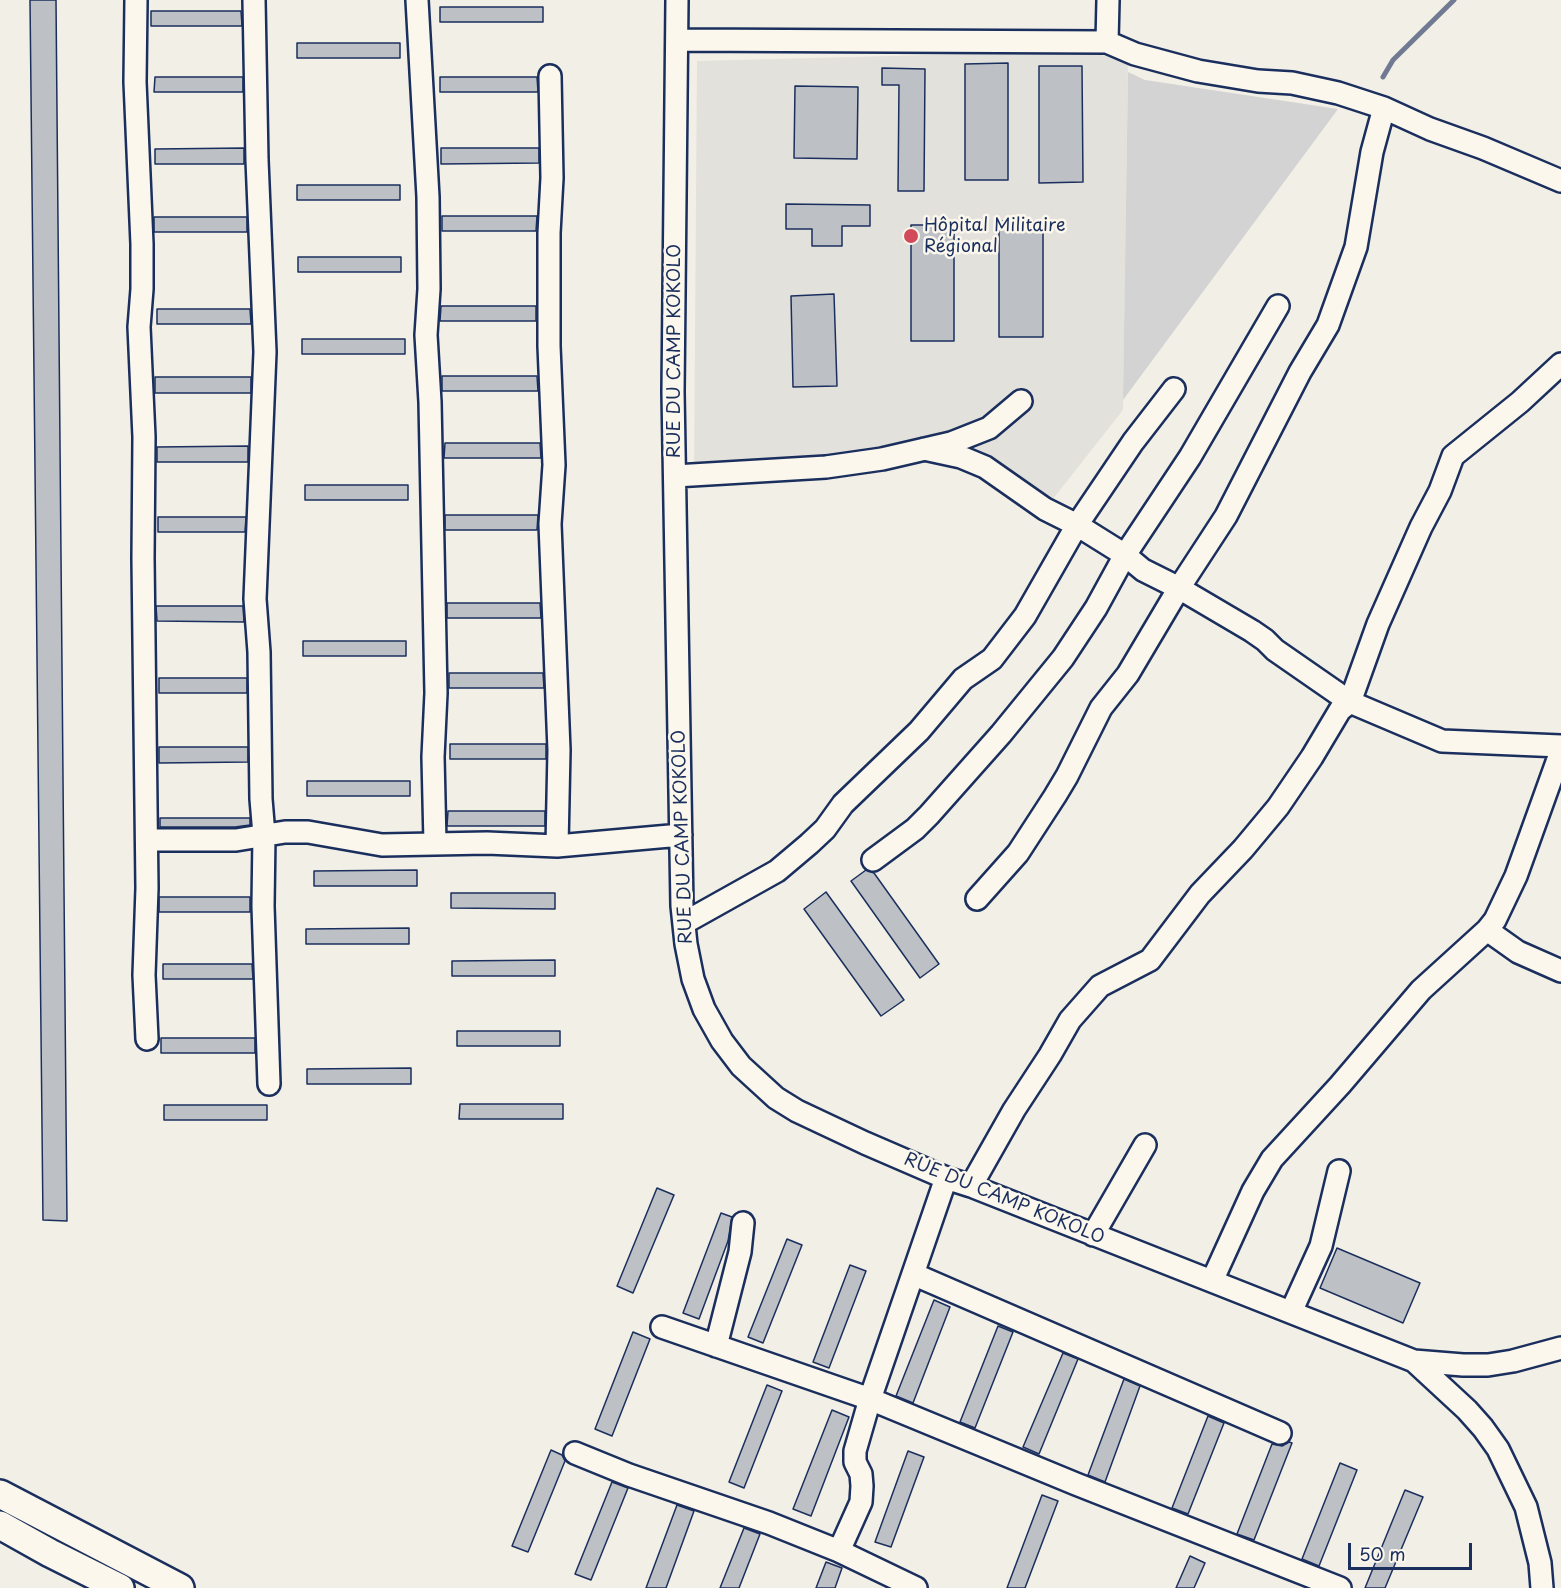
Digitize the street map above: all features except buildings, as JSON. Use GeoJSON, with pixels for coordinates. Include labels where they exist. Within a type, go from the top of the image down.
{"type":"FeatureCollection","features":[{"type":"Feature","properties":{"kind":"main road"},"geometry":{"type":"LineString","coordinates":[[0,1494],[180,1588]]}},
{"type":"Feature","properties":{"kind":"main road"},"geometry":{"type":"LineString","coordinates":[[0,1525],[120,1588]]}},
{"type":"Feature","properties":{"kind":"street"},"geometry":{"type":"LineString","coordinates":[[136,0],[135,82],[142,266],[139,327],[144,437],[143,558],[147,840],[144,975],[147,1039]]}},
{"type":"Feature","properties":{"kind":"street"},"geometry":{"type":"LineString","coordinates":[[254,0],[258,194],[265,327],[255,599],[260,687],[261,800],[264,835],[263,906],[269,1084]]}},
{"type":"Feature","properties":{"kind":"street"},"geometry":{"type":"LineString","coordinates":[[417,0],[428,197],[429,290],[426,336],[430,402],[436,693],[433,757],[435,843]]}},
{"type":"Feature","properties":{"kind":"street","name":"RUE DU CAMP KOKOLO"},"geometry":{"type":"LineString","coordinates":[[677,0],[673,393],[684,923],[693,979],[704,1009],[722,1041],[741,1066],[776,1098],[797,1111],[865,1143],[946,1178],[1414,1361],[1488,1365],[1561,1348]]}},
{"type":"Feature","properties":{"kind":"street"},"geometry":{"type":"LineString","coordinates":[[1107,42],[1108,0]]}},
{"type":"Feature","properties":{"kind":"street"},"geometry":{"type":"LineString","coordinates":[[678,40],[1107,42],[1135,54],[1198,71],[1258,81],[1292,83],[1338,93],[1384,108],[1430,129],[1483,148],[1561,181]]}},
{"type":"Feature","properties":{"kind":"street"},"geometry":{"type":"LineString","coordinates":[[550,76],[552,178],[549,233],[549,346],[554,465],[550,524],[559,750],[557,846]]}},
{"type":"Feature","properties":{"kind":"street"},"geometry":{"type":"LineString","coordinates":[[977,898],[1018,852],[1055,796],[1101,708],[1128,674],[1179,588],[1226,516],[1300,372],[1328,325],[1356,247],[1372,152],[1384,108]]}},
{"type":"Feature","properties":{"kind":"street"},"geometry":{"type":"LineString","coordinates":[[873,860],[915,829],[1001,734],[1063,658],[1096,608],[1125,555],[1190,457],[1278,306]]}},
{"type":"Feature","properties":{"kind":"street"},"geometry":{"type":"LineString","coordinates":[[971,1186],[1014,1110],[1070,1020],[1100,986],[1150,960],[1200,894],[1243,849],[1278,807],[1340,710],[1350,702],[1377,624],[1420,527],[1440,491],[1453,456],[1520,402],[1561,364]]}},
{"type":"Feature","properties":{"kind":"street"},"geometry":{"type":"LineString","coordinates":[[684,923],[777,871],[825,829],[843,804],[919,731],[963,679],[992,659],[1025,616],[1077,525],[1133,442],[1174,389]]}},
{"type":"Feature","properties":{"kind":"street"},"geometry":{"type":"LineString","coordinates":[[675,476],[826,467],[882,459],[951,443],[989,428],[1021,401]]}},
{"type":"Feature","properties":{"kind":"street"},"geometry":{"type":"LineString","coordinates":[[924,449],[961,457],[986,467],[1045,509],[1077,525],[1125,555],[1143,570],[1179,588],[1258,635],[1275,650],[1350,702],[1442,741],[1561,746]]}},
{"type":"Feature","properties":{"kind":"street"},"geometry":{"type":"LineString","coordinates":[[1212,1281],[1254,1191],[1272,1159],[1340,1085],[1421,990],[1487,930],[1516,876],[1561,751]]}},
{"type":"Feature","properties":{"kind":"street"},"geometry":{"type":"LineString","coordinates":[[147,840],[236,840],[264,835],[308,832],[382,845],[435,843],[557,846],[681,835]]}},
{"type":"Feature","properties":{"kind":"street"},"geometry":{"type":"LineString","coordinates":[[1487,930],[1518,952],[1561,971]]}},
{"type":"Feature","properties":{"kind":"street"},"geometry":{"type":"LineString","coordinates":[[1093,1235],[1145,1145]]}},
{"type":"Feature","properties":{"kind":"street"},"geometry":{"type":"LineString","coordinates":[[1291,1312],[1321,1246],[1339,1171]]}},
{"type":"Feature","properties":{"kind":"street"},"geometry":{"type":"LineString","coordinates":[[839,1551],[861,1502],[861,1473],[855,1462],[855,1451],[870,1399],[946,1178]]}},
{"type":"Feature","properties":{"kind":"street"},"geometry":{"type":"LineString","coordinates":[[716,1346],[740,1252],[743,1223]]}},
{"type":"Feature","properties":{"kind":"street"},"geometry":{"type":"LineString","coordinates":[[913,1274],[1280,1433]]}},
{"type":"Feature","properties":{"kind":"street"},"geometry":{"type":"LineString","coordinates":[[662,1327],[870,1399],[1076,1484],[1340,1588]]}},
{"type":"Feature","properties":{"kind":"street","name":"RUE DU CAMP KOKOLO"},"geometry":{"type":"LineString","coordinates":[[1414,1361],[1467,1410],[1498,1449],[1526,1507],[1540,1563],[1542,1588]]}},
{"type":"Feature","properties":{"kind":"street"},"geometry":{"type":"LineString","coordinates":[[575,1453],[629,1475],[769,1522],[839,1551],[916,1588]]}},
{"type":"Feature","properties":{"kind":"shaded area","name":"Hôpital Militaire Régional"},"geometry":{"type":"Polygon","coordinates":[[[1083,51],[1128,61],[1123,410],[1045,509],[961,457],[694,475],[697,61],[1083,51]]]}},
{"type":"Feature","properties":{"kind":"shaded area"},"geometry":{"type":"Polygon","coordinates":[[[1128,72],[1145,80],[1338,109],[1123,400],[1128,72]]]}},
{"type":"Feature","properties":{"kind":"waterway"},"geometry":{"type":"LineString","coordinates":[[1383,77],[1393,60],[1454,0]]}},
{"type":"Feature","properties":{"kind":"place","name":"Hôpital Militaire Régional"},"geometry":{"type":"Point","coordinates":[911,236]}}]}
